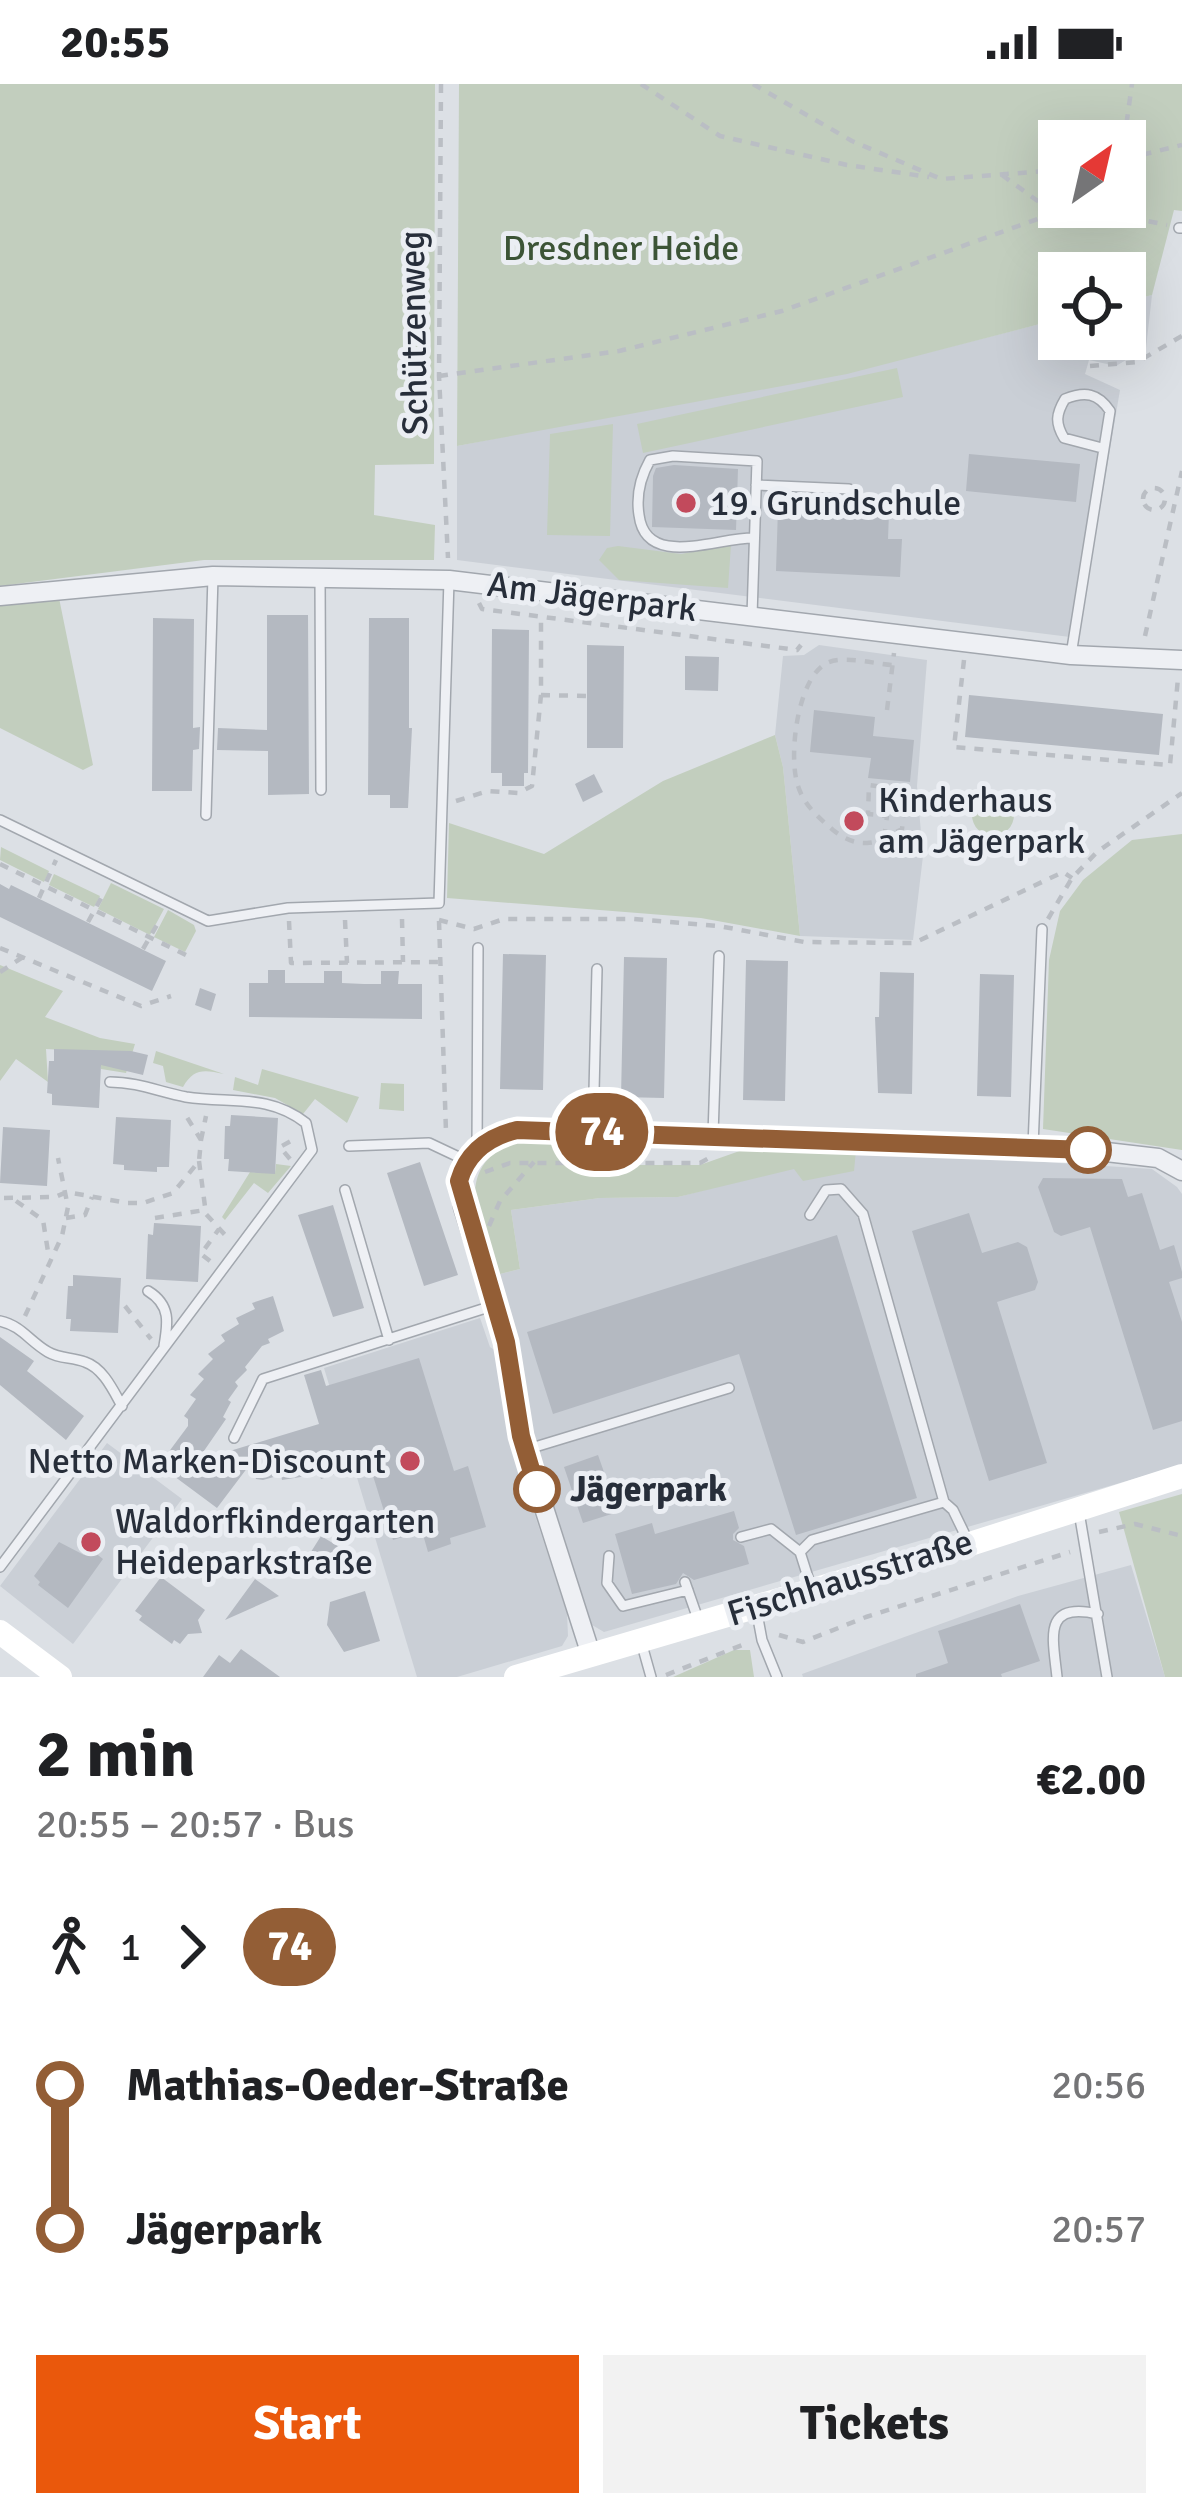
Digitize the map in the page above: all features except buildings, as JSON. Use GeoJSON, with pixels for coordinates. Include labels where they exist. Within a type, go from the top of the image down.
{"type":"FeatureCollection","features":[{"type":"Feature","properties":{"kind":"main road","name":"Fischhausstraße"},"geometry":{"type":"LineString","coordinates":[[516,1677],[970,1544],[1182,1476]]}},
{"type":"Feature","properties":{"kind":"main road"},"geometry":{"type":"LineString","coordinates":[[0,1632],[60,1677]]}},
{"type":"Feature","properties":{"kind":"street","name":"Am Jägerpark"},"geometry":{"type":"LineString","coordinates":[[0,596],[212,576],[320,578],[542,591],[1072,655],[1181,660]]}},
{"type":"Feature","properties":{"kind":"street"},"geometry":{"type":"LineString","coordinates":[[591,1655],[525,1450],[506,1342],[464,1207],[459,1181],[471,1155],[498,1134],[517,1130],[715,1144],[1033,1148],[1133,1154],[1158,1158],[1182,1171]]}},
{"type":"Feature","properties":{"kind":"lane"},"geometry":{"type":"LineString","coordinates":[[1072,655],[1110,411],[1089,394],[1066,399],[1057,426],[1064,438],[1076,445],[1102,448]]}},
{"type":"Feature","properties":{"kind":"lane"},"geometry":{"type":"LineString","coordinates":[[752,617],[757,461],[656,458],[641,478],[638,512],[646,538],[653,544],[754,538]]}},
{"type":"Feature","properties":{"kind":"lane"},"geometry":{"type":"LineString","coordinates":[[756,485],[849,489]]}},
{"type":"Feature","properties":{"kind":"lane"},"geometry":{"type":"LineString","coordinates":[[206,815],[212,576]]}},
{"type":"Feature","properties":{"kind":"lane"},"geometry":{"type":"LineString","coordinates":[[320,578],[321,790]]}},
{"type":"Feature","properties":{"kind":"lane"},"geometry":{"type":"LineString","coordinates":[[0,820],[208,921],[288,908],[439,902],[449,586]]}},
{"type":"Feature","properties":{"kind":"lane"},"geometry":{"type":"LineString","coordinates":[[1033,1148],[1042,929]]}},
{"type":"Feature","properties":{"kind":"lane"},"geometry":{"type":"LineString","coordinates":[[349,1145],[429,1143],[471,1155],[478,948]]}},
{"type":"Feature","properties":{"kind":"lane"},"geometry":{"type":"LineString","coordinates":[[715,1144],[719,956]]}},
{"type":"Feature","properties":{"kind":"lane"},"geometry":{"type":"LineString","coordinates":[[593,1132],[597,969]]}},
{"type":"Feature","properties":{"kind":"lane"},"geometry":{"type":"LineString","coordinates":[[0,1567],[313,1150],[306,1124],[281,1108],[252,1099],[207,1100],[110,1082]]}},
{"type":"Feature","properties":{"kind":"lane"},"geometry":{"type":"LineString","coordinates":[[810,1215],[826,1190],[841,1189],[863,1214],[944,1502],[970,1544]]}},
{"type":"Feature","properties":{"kind":"lane"},"geometry":{"type":"LineString","coordinates":[[345,1190],[389,1340]]}},
{"type":"Feature","properties":{"kind":"lane"},"geometry":{"type":"LineString","coordinates":[[148,1292],[166,1308],[163,1352]]}},
{"type":"Feature","properties":{"kind":"lane"},"geometry":{"type":"LineString","coordinates":[[234,1438],[263,1379],[494,1305]]}},
{"type":"Feature","properties":{"kind":"lane"},"geometry":{"type":"LineString","coordinates":[[0,1321],[20,1327],[41,1349],[58,1358],[88,1362],[122,1406]]}},
{"type":"Feature","properties":{"kind":"lane"},"geometry":{"type":"LineString","coordinates":[[525,1450],[729,1388]]}},
{"type":"Feature","properties":{"kind":"lane"},"geometry":{"type":"LineString","coordinates":[[800,1552],[812,1540],[944,1502]]}},
{"type":"Feature","properties":{"kind":"lane"},"geometry":{"type":"LineString","coordinates":[[1078,1507],[1107,1677]]}},
{"type":"Feature","properties":{"kind":"lane"},"geometry":{"type":"LineString","coordinates":[[741,1537],[771,1528],[800,1552],[812,1590]]}},
{"type":"Feature","properties":{"kind":"lane"},"geometry":{"type":"LineString","coordinates":[[609,1556],[607,1583],[623,1606],[686,1586],[699,1623]]}},
{"type":"Feature","properties":{"kind":"lane"},"geometry":{"type":"LineString","coordinates":[[755,1606],[777,1677]]}},
{"type":"Feature","properties":{"kind":"lane"},"geometry":{"type":"LineString","coordinates":[[1057,1677],[1052,1629],[1059,1617],[1079,1610],[1098,1614]]}},
{"type":"Feature","properties":{"kind":"lane"},"geometry":{"type":"LineString","coordinates":[[641,1640],[651,1677]]}},
{"type":"Feature","properties":{"kind":"path","name":"Schützenweg"},"geometry":{"type":"LineString","coordinates":[[441,84],[439,376],[449,586]]}},
{"type":"Feature","properties":{"kind":"path"},"geometry":{"type":"LineString","coordinates":[[641,84],[720,136],[847,165],[941,179],[1038,172]]}},
{"type":"Feature","properties":{"kind":"path"},"geometry":{"type":"LineString","coordinates":[[753,84],[852,141],[941,179]]}},
{"type":"Feature","properties":{"kind":"path"},"geometry":{"type":"LineString","coordinates":[[1127,120],[1132,84]]}},
{"type":"Feature","properties":{"kind":"path"},"geometry":{"type":"LineString","coordinates":[[1146,153],[1182,145]]}},
{"type":"Feature","properties":{"kind":"path"},"geometry":{"type":"LineString","coordinates":[[1002,175],[1038,201]]}},
{"type":"Feature","properties":{"kind":"path"},"geometry":{"type":"LineString","coordinates":[[439,376],[619,351],[782,311],[1038,219]]}},
{"type":"Feature","properties":{"kind":"path"},"geometry":{"type":"LineString","coordinates":[[1146,219],[1180,228]]}},
{"type":"Feature","properties":{"kind":"path"},"geometry":{"type":"LineString","coordinates":[[1090,366],[1137,362],[1182,336]]}},
{"type":"Feature","properties":{"kind":"path"},"geometry":{"type":"LineString","coordinates":[[1140,659],[1182,471]]}},
{"type":"Feature","properties":{"kind":"path"},"geometry":{"type":"LineString","coordinates":[[1162,491],[1178,489]]}},
{"type":"Feature","properties":{"kind":"path"},"geometry":{"type":"LineString","coordinates":[[449,586],[475,595],[482,609],[797,650],[814,626]]}},
{"type":"Feature","properties":{"kind":"path"},"geometry":{"type":"LineString","coordinates":[[443,802],[488,791],[518,793],[532,786],[541,695],[542,591]]}},
{"type":"Feature","properties":{"kind":"path"},"geometry":{"type":"LineString","coordinates":[[887,710],[897,635]]}},
{"type":"Feature","properties":{"kind":"path"},"geometry":{"type":"LineString","coordinates":[[966,643],[954,746],[1170,765],[1181,660]]}},
{"type":"Feature","properties":{"kind":"path"},"geometry":{"type":"LineString","coordinates":[[884,838],[886,816],[868,814],[869,785],[906,790],[902,829],[884,838],[867,844],[844,839],[814,814],[796,780],[794,758],[801,697],[824,664],[892,665]]}},
{"type":"Feature","properties":{"kind":"path"},"geometry":{"type":"LineString","coordinates":[[541,695],[587,696]]}},
{"type":"Feature","properties":{"kind":"path"},"geometry":{"type":"LineString","coordinates":[[1042,929],[1072,878],[1097,852],[1182,793]]}},
{"type":"Feature","properties":{"kind":"path"},"geometry":{"type":"LineString","coordinates":[[38,898],[61,850]]}},
{"type":"Feature","properties":{"kind":"path"},"geometry":{"type":"LineString","coordinates":[[0,864],[190,957]]}},
{"type":"Feature","properties":{"kind":"path"},"geometry":{"type":"LineString","coordinates":[[447,1149],[439,924],[473,929],[504,919],[632,919],[719,926],[804,942],[914,943],[1063,872],[1072,878]]}},
{"type":"Feature","properties":{"kind":"path"},"geometry":{"type":"LineString","coordinates":[[88,922],[106,889]]}},
{"type":"Feature","properties":{"kind":"path"},"geometry":{"type":"LineString","coordinates":[[143,949],[164,914]]}},
{"type":"Feature","properties":{"kind":"path"},"geometry":{"type":"LineString","coordinates":[[345,924],[347,963]]}},
{"type":"Feature","properties":{"kind":"path"},"geometry":{"type":"LineString","coordinates":[[289,925],[292,964],[441,962]]}},
{"type":"Feature","properties":{"kind":"path"},"geometry":{"type":"LineString","coordinates":[[403,935],[403,962]]}},
{"type":"Feature","properties":{"kind":"path"},"geometry":{"type":"LineString","coordinates":[[0,948],[141,1006],[171,996]]}},
{"type":"Feature","properties":{"kind":"path"},"geometry":{"type":"LineString","coordinates":[[0,972],[23,957]]}},
{"type":"Feature","properties":{"kind":"path"},"geometry":{"type":"LineString","coordinates":[[172,1094],[201,1140]]}},
{"type":"Feature","properties":{"kind":"path"},"geometry":{"type":"LineString","coordinates":[[217,1097],[207,1112],[201,1140],[205,1210],[241,1249]]}},
{"type":"Feature","properties":{"kind":"path"},"geometry":{"type":"LineString","coordinates":[[471,1155],[488,1174],[510,1163],[700,1163],[715,1144]]}},
{"type":"Feature","properties":{"kind":"path"},"geometry":{"type":"LineString","coordinates":[[20,1327],[62,1236],[67,1192],[58,1158]]}},
{"type":"Feature","properties":{"kind":"path"},"geometry":{"type":"LineString","coordinates":[[2,1199],[55,1197],[67,1192],[127,1203],[160,1199],[184,1183],[200,1161]]}},
{"type":"Feature","properties":{"kind":"path"},"geometry":{"type":"LineString","coordinates":[[488,1231],[500,1201],[534,1162]]}},
{"type":"Feature","properties":{"kind":"path"},"geometry":{"type":"LineString","coordinates":[[66,1218],[85,1215],[92,1197]]}},
{"type":"Feature","properties":{"kind":"path"},"geometry":{"type":"LineString","coordinates":[[2,1199],[32,1209],[48,1234],[49,1264]]}},
{"type":"Feature","properties":{"kind":"path"},"geometry":{"type":"LineString","coordinates":[[155,1219],[205,1210]]}},
{"type":"Feature","properties":{"kind":"path"},"geometry":{"type":"LineString","coordinates":[[218,1229],[201,1254],[224,1271]]}},
{"type":"Feature","properties":{"kind":"path"},"geometry":{"type":"LineString","coordinates":[[48,1234],[62,1236]]}},
{"type":"Feature","properties":{"kind":"path"},"geometry":{"type":"LineString","coordinates":[[125,1306],[163,1352]]}},
{"type":"Feature","properties":{"kind":"path"},"geometry":{"type":"LineString","coordinates":[[661,1677],[734,1646],[782,1635],[803,1642],[866,1617],[992,1580],[1085,1544],[1100,1531],[1135,1524],[1182,1536]]}},
{"type":"Feature","properties":{"kind":"shaded area","name":"19. Grundschule"},"geometry":{"type":"Polygon","coordinates":[[[1152,295],[1146,348],[1146,297],[1152,295]]]}},
{"type":"Feature","properties":{"kind":"shaded area","name":"19. Grundschule"},"geometry":{"type":"Polygon","coordinates":[[[1038,324],[1038,360],[1089,360],[1085,374],[1120,390],[1078,638],[457,560],[457,446],[930,352],[1038,324]]]}},
{"type":"Feature","properties":{"kind":"shaded area","name":"19. Grundschule"},"geometry":{"type":"Polygon","coordinates":[[[1089,360],[1126,360],[1116,366],[1089,360]]]}},
{"type":"Feature","properties":{"kind":"shaded area","name":"Kinderhaus am Jägerpark"},"geometry":{"type":"Polygon","coordinates":[[[819,645],[927,660],[917,786],[923,856],[913,940],[800,936],[783,767],[775,735],[783,656],[804,655],[819,645]]]}},
{"type":"Feature","properties":{"kind":"shaded area"},"geometry":{"type":"Polygon","coordinates":[[[856,1150],[1152,1169],[1177,1187],[1182,1194],[1182,1465],[604,1632],[592,1625],[585,1609],[530,1438],[522,1366],[496,1275],[520,1269],[511,1210],[600,1198],[678,1197],[856,1150]]]}},
{"type":"Feature","properties":{"kind":"shaded area"},"geometry":{"type":"Polygon","coordinates":[[[480,1318],[490,1347],[499,1353],[510,1439],[567,1613],[568,1636],[562,1646],[457,1677],[417,1677],[324,1368],[480,1318]]]}},
{"type":"Feature","properties":{"kind":"shaded area","name":"Waldorfkindergarten Heideparkstraße"},"geometry":{"type":"Polygon","coordinates":[[[107,1443],[182,1499],[73,1644],[0,1586],[107,1443]]]}},
{"type":"Feature","properties":{"kind":"shaded area"},"geometry":{"type":"Polygon","coordinates":[[[1131,1565],[1165,1677],[803,1677],[1018,1596],[1131,1565]]]}},
{"type":"Feature","properties":{"kind":"green space"},"geometry":{"type":"Polygon","coordinates":[[[0,84],[435,84],[434,464],[375,465],[374,515],[435,525],[434,560],[204,560],[0,586],[0,84]]]}},
{"type":"Feature","properties":{"kind":"green space","name":"Dresdner Heide"},"geometry":{"type":"Polygon","coordinates":[[[459,84],[1182,84],[1182,211],[1174,210],[1152,295],[1146,297],[1146,252],[1038,252],[1038,324],[847,374],[457,446],[459,84]]]}},
{"type":"Feature","properties":{"kind":"green space"},"geometry":{"type":"Polygon","coordinates":[[[897,368],[903,397],[643,453],[637,424],[897,368]]]}},
{"type":"Feature","properties":{"kind":"green space"},"geometry":{"type":"Polygon","coordinates":[[[613,424],[610,536],[547,535],[550,434],[613,424]]]}},
{"type":"Feature","properties":{"kind":"green space"},"geometry":{"type":"Polygon","coordinates":[[[731,545],[728,588],[619,580],[599,560],[607,548],[618,546],[681,554],[731,545]]]}},
{"type":"Feature","properties":{"kind":"green space"},"geometry":{"type":"Polygon","coordinates":[[[59,598],[93,765],[83,770],[0,728],[0,606],[59,598]]]}},
{"type":"Feature","properties":{"kind":"green space"},"geometry":{"type":"Polygon","coordinates":[[[775,735],[783,767],[800,936],[701,918],[447,898],[449,823],[544,854],[663,781],[775,735]]]}},
{"type":"Feature","properties":{"kind":"green space"},"geometry":{"type":"Polygon","coordinates":[[[993,794],[1008,800],[1014,815],[1008,830],[993,836],[978,830],[972,815],[978,800],[993,794]]]}},
{"type":"Feature","properties":{"kind":"green space"},"geometry":{"type":"Polygon","coordinates":[[[1182,834],[1182,1150],[1043,1129],[1049,960],[1060,911],[1083,880],[1132,840],[1182,834]]]}},
{"type":"Feature","properties":{"kind":"green space"},"geometry":{"type":"Polygon","coordinates":[[[1,847],[49,871],[44,882],[0,860],[1,847]]]}},
{"type":"Feature","properties":{"kind":"green space"},"geometry":{"type":"Polygon","coordinates":[[[54,874],[100,896],[94,907],[49,885],[54,874]]]}},
{"type":"Feature","properties":{"kind":"green space"},"geometry":{"type":"Polygon","coordinates":[[[111,883],[164,909],[150,935],[98,909],[111,883]]]}},
{"type":"Feature","properties":{"kind":"green space"},"geometry":{"type":"Polygon","coordinates":[[[168,910],[194,925],[196,931],[185,952],[154,937],[168,910]]]}},
{"type":"Feature","properties":{"kind":"green space"},"geometry":{"type":"Polygon","coordinates":[[[0,965],[63,991],[45,1017],[100,1038],[135,1044],[126,1073],[101,1069],[101,1052],[46,1049],[48,1082],[16,1059],[0,1081],[0,965]]]}},
{"type":"Feature","properties":{"kind":"green space"},"geometry":{"type":"Polygon","coordinates":[[[156,1051],[224,1074],[200,1072],[183,1087],[166,1082],[163,1066],[153,1063],[156,1051]]]}},
{"type":"Feature","properties":{"kind":"green space"},"geometry":{"type":"Polygon","coordinates":[[[262,1069],[359,1097],[347,1123],[315,1099],[303,1114],[275,1098],[233,1090],[235,1077],[258,1085],[262,1069]]]}},
{"type":"Feature","properties":{"kind":"green space"},"geometry":{"type":"Polygon","coordinates":[[[381,1083],[404,1084],[404,1111],[379,1109],[381,1083]]]}},
{"type":"Feature","properties":{"kind":"green space"},"geometry":{"type":"Polygon","coordinates":[[[515,1140],[591,1140],[591,1165],[700,1165],[748,1148],[856,1150],[854,1171],[803,1181],[794,1169],[678,1197],[600,1198],[511,1210],[520,1269],[496,1275],[478,1217],[476,1182],[495,1153],[515,1140]]]}},
{"type":"Feature","properties":{"kind":"green space"},"geometry":{"type":"Polygon","coordinates":[[[276,1164],[291,1166],[268,1193],[254,1183],[225,1220],[222,1217],[250,1172],[275,1173],[276,1164]]]}},
{"type":"Feature","properties":{"kind":"green space"},"geometry":{"type":"Polygon","coordinates":[[[1182,1494],[1182,1677],[1165,1677],[1119,1512],[1182,1494]]]}},
{"type":"Feature","properties":{"kind":"green space"},"geometry":{"type":"Polygon","coordinates":[[[734,1650],[750,1650],[754,1677],[673,1677],[734,1650]]]}},
{"type":"Feature","properties":{"kind":"bus line","name":"74"},"geometry":{"type":"LineString","coordinates":[[537,1489],[521,1436],[506,1342],[459,1181],[465,1160],[498,1134],[517,1130],[751,1136],[1088,1150]]}},
{"type":"Feature","properties":{"kind":"place","name":"19. Grundschule"},"geometry":{"type":"Point","coordinates":[686,503]}},
{"type":"Feature","properties":{"kind":"place","name":"Kinderhaus am Jägerpark"},"geometry":{"type":"Point","coordinates":[854,821]}},
{"type":"Feature","properties":{"kind":"place","name":"Netto Marken-Discount"},"geometry":{"type":"Point","coordinates":[410,1461]}},
{"type":"Feature","properties":{"kind":"place","name":"Jägerpark"},"geometry":{"type":"Point","coordinates":[537,1489]}},
{"type":"Feature","properties":{"kind":"place","name":"Waldorfkindergarten Heideparkstraße"},"geometry":{"type":"Point","coordinates":[91,1542]}}]}
